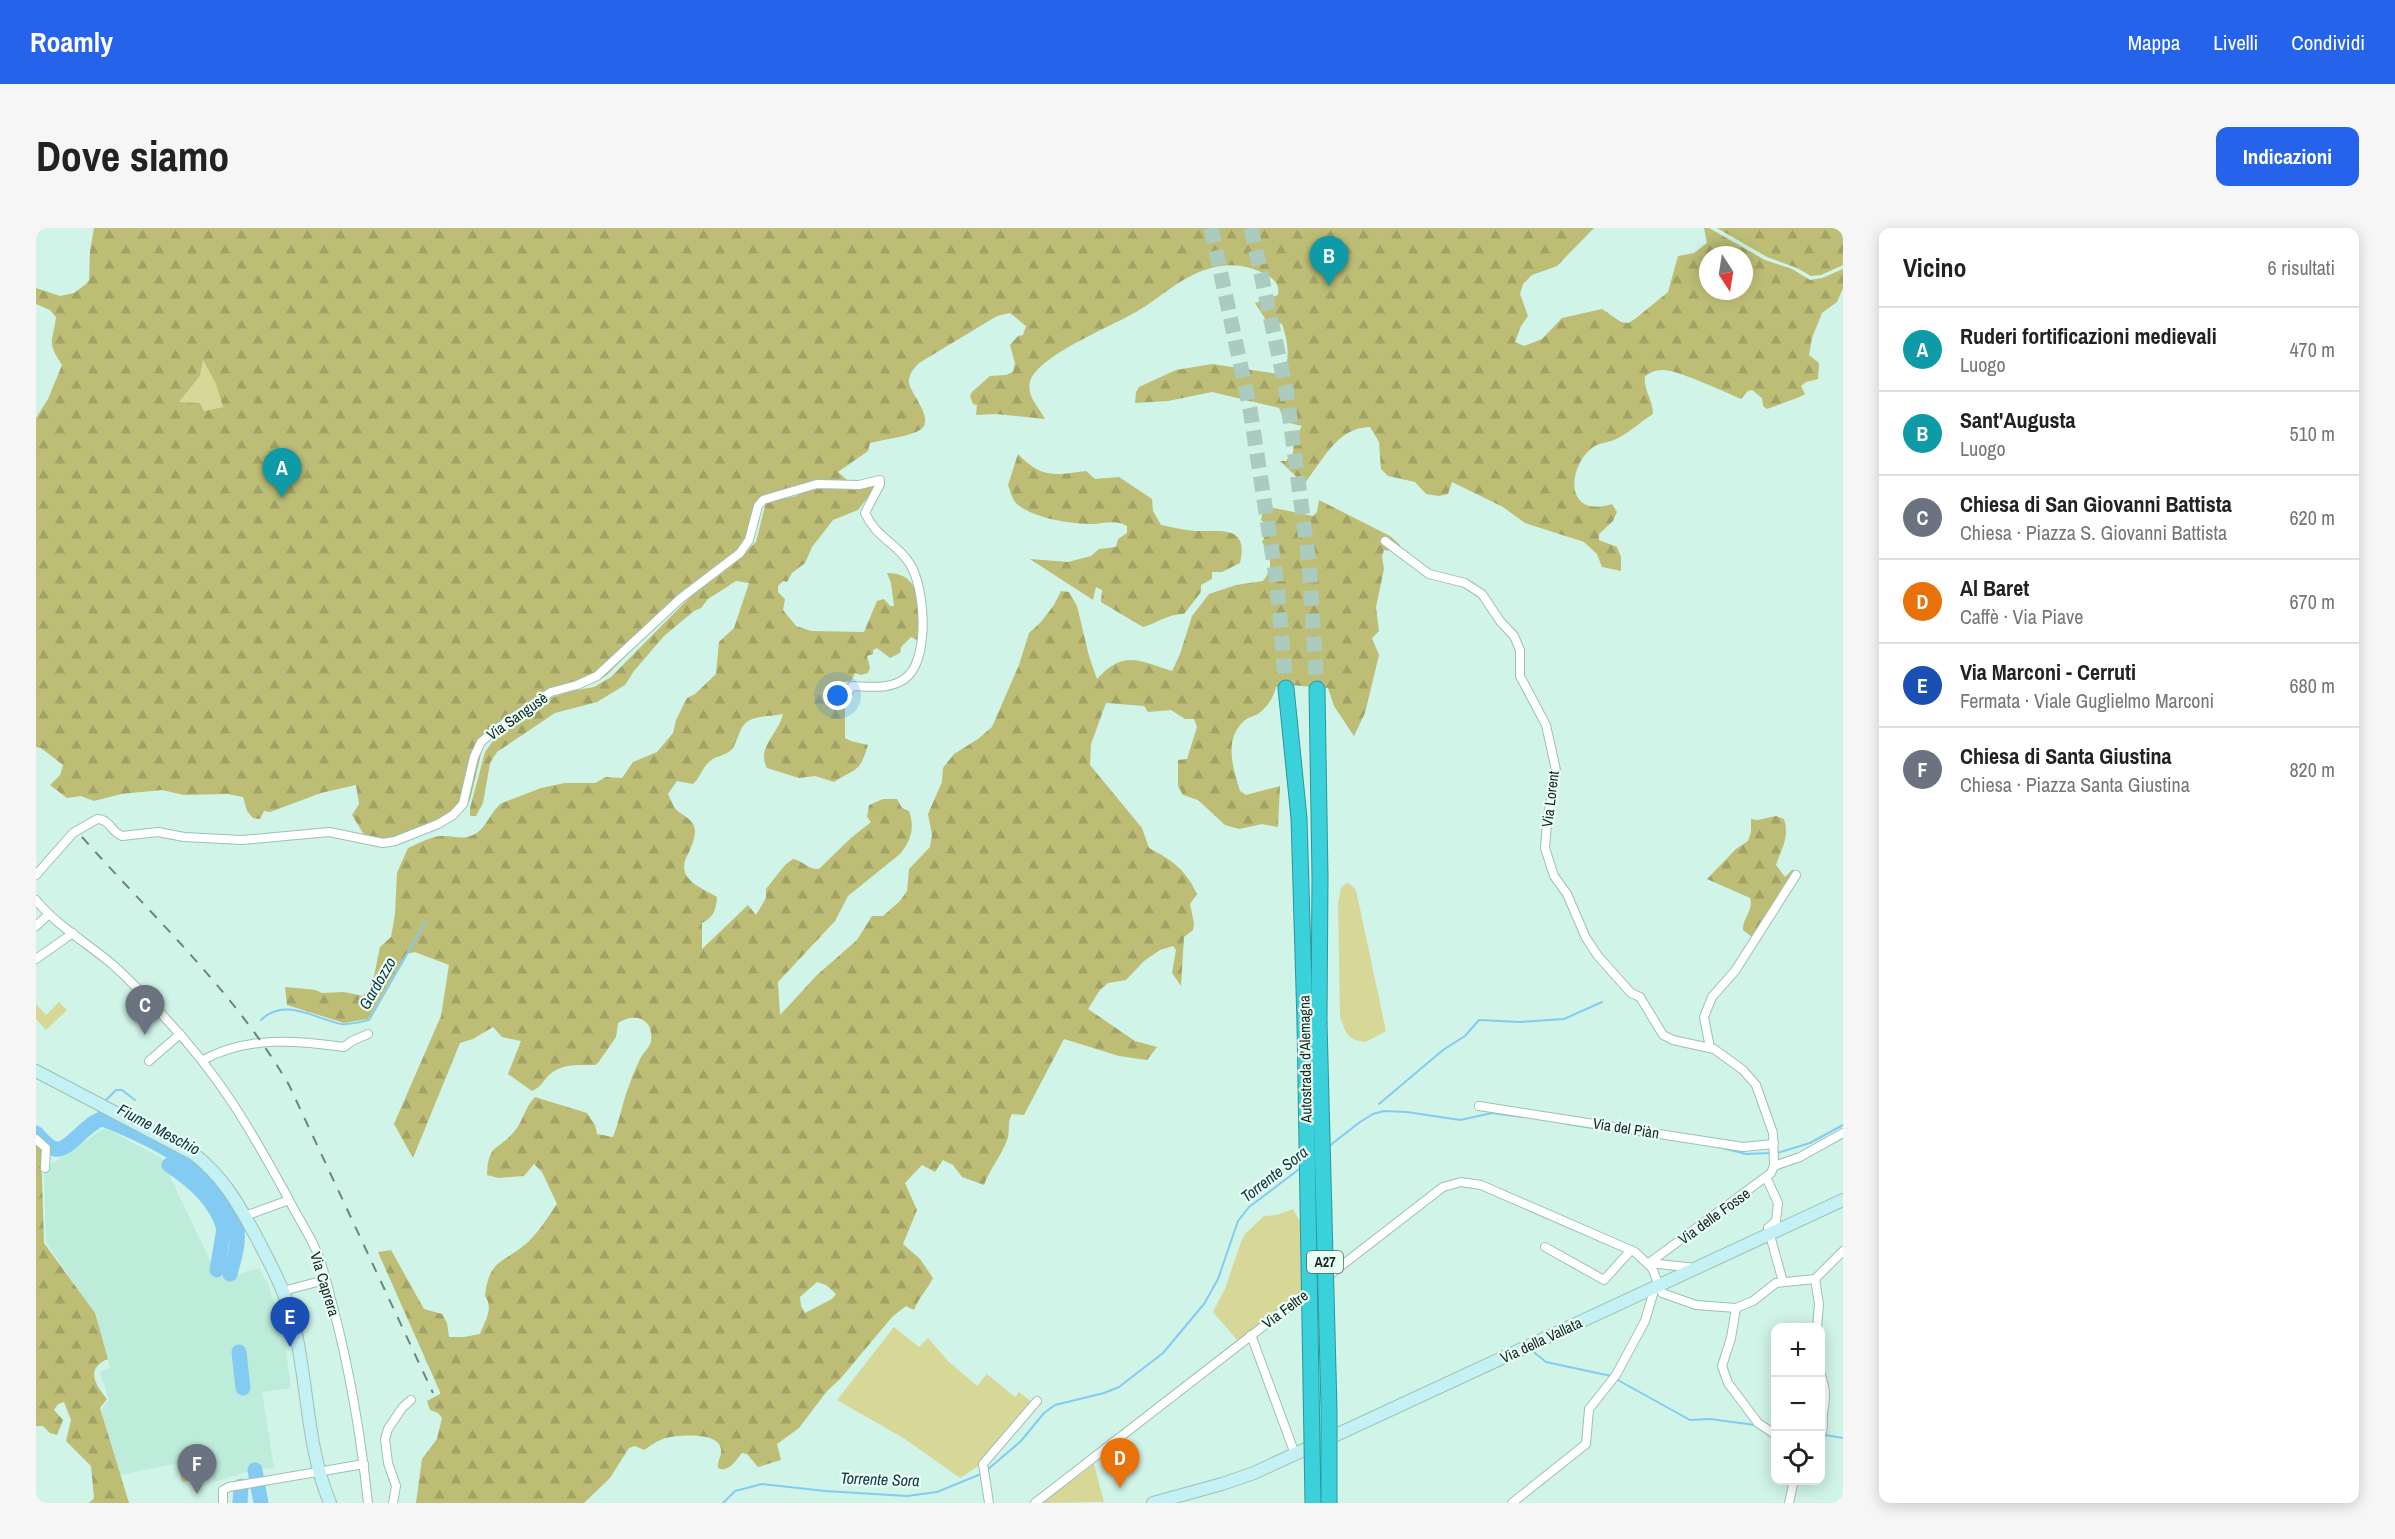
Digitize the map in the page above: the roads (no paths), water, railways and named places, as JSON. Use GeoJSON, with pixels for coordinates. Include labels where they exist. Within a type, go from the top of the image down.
{"type":"FeatureCollection","features":[{"type":"Feature","properties":{"kind":"highway","name":"Autostrada d'Alemagna"},"geometry":{"type":"LineString","coordinates":[[1286,688],[1299,818],[1312,1022],[1329,1503]]}},
{"type":"Feature","properties":{"kind":"highway","name":"Autostrada d'Alemagna"},"geometry":{"type":"LineString","coordinates":[[1313,1503],[1312,1022],[1317,689]]}},
{"type":"Feature","properties":{"kind":"main road"},"geometry":{"type":"LineString","coordinates":[[36,1071],[179,1145],[202,1160],[224,1183],[245,1216],[283,1291],[295,1329],[318,1470],[330,1503]]}},
{"type":"Feature","properties":{"kind":"main road","name":"Via della Vallata"},"geometry":{"type":"LineString","coordinates":[[1153,1503],[1239,1479],[1843,1200]]}},
{"type":"Feature","properties":{"kind":"street","name":"Via Sangusè"},"geometry":{"type":"LineString","coordinates":[[36,875],[73,833],[97,819],[106,821],[117,834],[122,836],[158,832],[184,837],[242,840],[328,832],[383,843],[395,842],[438,824],[453,815],[463,804],[474,757],[481,742],[551,692],[577,686],[597,676],[681,598],[740,553],[750,540],[758,506],[763,500],[801,487],[818,484],[859,485],[880,480],[878,490],[865,513],[872,528],[901,552],[912,566],[924,620],[920,656],[910,674],[886,687],[852,686],[848,692]]}},
{"type":"Feature","properties":{"kind":"street","name":"Via Lorent"},"geometry":{"type":"LineString","coordinates":[[1385,541],[1430,574],[1465,583],[1482,594],[1500,621],[1514,636],[1520,650],[1520,676],[1546,725],[1556,770],[1545,848],[1554,876],[1575,910],[1586,938],[1607,967],[1631,993],[1640,997],[1663,1035],[1673,1040],[1710,1047]]}},
{"type":"Feature","properties":{"kind":"street"},"geometry":{"type":"LineString","coordinates":[[1796,875],[1735,971],[1712,997],[1704,1017],[1710,1047],[1743,1070],[1756,1085],[1771,1128],[1774,1162],[1800,1157],[1843,1133]]}},
{"type":"Feature","properties":{"kind":"street","name":"Via Caprera"},"geometry":{"type":"LineString","coordinates":[[36,900],[49,914],[113,965],[165,1017],[202,1059],[245,1119],[316,1251],[340,1335],[364,1464],[368,1503]]}},
{"type":"Feature","properties":{"kind":"street"},"geometry":{"type":"LineString","coordinates":[[36,926],[49,914]]}},
{"type":"Feature","properties":{"kind":"street"},"geometry":{"type":"LineString","coordinates":[[36,959],[73,933]]}},
{"type":"Feature","properties":{"kind":"street"},"geometry":{"type":"LineString","coordinates":[[149,1061],[180,1034]]}},
{"type":"Feature","properties":{"kind":"street"},"geometry":{"type":"LineString","coordinates":[[202,1059],[260,1041],[278,1040],[344,1047],[368,1034]]}},
{"type":"Feature","properties":{"kind":"street","name":"Via del Piàn"},"geometry":{"type":"LineString","coordinates":[[1479,1106],[1743,1147],[1774,1145]]}},
{"type":"Feature","properties":{"kind":"street"},"geometry":{"type":"LineString","coordinates":[[36,1139],[46,1148],[45,1168]]}},
{"type":"Feature","properties":{"kind":"street","name":"Via delle Fosse"},"geometry":{"type":"LineString","coordinates":[[1649,1263],[1766,1177],[1774,1162]]}},
{"type":"Feature","properties":{"kind":"street"},"geometry":{"type":"LineString","coordinates":[[1766,1177],[1778,1203],[1776,1221],[1768,1228],[1783,1282]]}},
{"type":"Feature","properties":{"kind":"street","name":"Via Feltre"},"geometry":{"type":"LineString","coordinates":[[1035,1503],[1443,1187],[1461,1182],[1481,1185],[1632,1250],[1649,1263]]}},
{"type":"Feature","properties":{"kind":"street"},"geometry":{"type":"LineString","coordinates":[[245,1216],[289,1200]]}},
{"type":"Feature","properties":{"kind":"street"},"geometry":{"type":"LineString","coordinates":[[1545,1247],[1604,1280],[1632,1250]]}},
{"type":"Feature","properties":{"kind":"street"},"geometry":{"type":"LineString","coordinates":[[1654,1288],[1696,1305],[1736,1308],[1754,1300],[1776,1283],[1815,1279],[1843,1251]]}},
{"type":"Feature","properties":{"kind":"street"},"geometry":{"type":"LineString","coordinates":[[1649,1263],[1697,1268]]}},
{"type":"Feature","properties":{"kind":"street"},"geometry":{"type":"LineString","coordinates":[[1512,1503],[1586,1444],[1589,1409],[1616,1375],[1645,1322],[1656,1276],[1649,1263]]}},
{"type":"Feature","properties":{"kind":"street"},"geometry":{"type":"LineString","coordinates":[[1815,1279],[1819,1304],[1817,1323]]}},
{"type":"Feature","properties":{"kind":"street"},"geometry":{"type":"LineString","coordinates":[[283,1291],[325,1281]]}},
{"type":"Feature","properties":{"kind":"street"},"geometry":{"type":"LineString","coordinates":[[1736,1308],[1731,1338],[1722,1366],[1728,1383],[1758,1423],[1771,1432]]}},
{"type":"Feature","properties":{"kind":"street"},"geometry":{"type":"LineString","coordinates":[[1251,1335],[1295,1454]]}},
{"type":"Feature","properties":{"kind":"street"},"geometry":{"type":"LineString","coordinates":[[1823,1377],[1826,1389],[1826,1405],[1823,1412],[1824,1431]]}},
{"type":"Feature","properties":{"kind":"street"},"geometry":{"type":"LineString","coordinates":[[393,1503],[396,1486],[388,1463],[385,1439],[402,1408],[411,1400]]}},
{"type":"Feature","properties":{"kind":"street"},"geometry":{"type":"LineString","coordinates":[[989,1503],[983,1464],[1037,1401]]}},
{"type":"Feature","properties":{"kind":"street"},"geometry":{"type":"LineString","coordinates":[[222,1503],[223,1490],[261,1480],[364,1464]]}},
{"type":"Feature","properties":{"kind":"street"},"geometry":{"type":"LineString","coordinates":[[1789,1503],[1793,1485]]}},
{"type":"Feature","properties":{"kind":"waterway","name":"Gardozzo"},"geometry":{"type":"LineString","coordinates":[[261,1020],[279,1010],[300,1011],[341,1024],[369,1020],[426,921]]}},
{"type":"Feature","properties":{"kind":"waterway"},"geometry":{"type":"LineString","coordinates":[[1379,1104],[1443,1050],[1465,1036],[1479,1020],[1520,1022],[1564,1019],[1602,1002]]}},
{"type":"Feature","properties":{"kind":"waterway","name":"Gardozzo"},"geometry":{"type":"LineString","coordinates":[[104,1102],[116,1090],[122,1090],[135,1100]]}},
{"type":"Feature","properties":{"kind":"waterway","name":"Gardozzo"},"geometry":{"type":"LineString","coordinates":[[97,1120],[99,1109]]}},
{"type":"Feature","properties":{"kind":"waterway","name":"Torrente Sora"},"geometry":{"type":"LineString","coordinates":[[1328,1147],[1360,1122],[1373,1114],[1384,1111],[1460,1120],[1492,1113],[1522,1117]]}},
{"type":"Feature","properties":{"kind":"waterway","name":"Fiume Meschio"},"geometry":{"type":"LineString","coordinates":[[36,1133],[50,1146],[60,1149],[72,1142],[91,1125],[103,1119],[164,1147],[184,1160],[219,1191],[231,1209],[237,1235],[236,1252],[230,1274]]}},
{"type":"Feature","properties":{"kind":"waterway","name":"Torrente Sora"},"geometry":{"type":"LineString","coordinates":[[1567,1124],[1656,1138]]}},
{"type":"Feature","properties":{"kind":"waterway","name":"Torrente Sora"},"geometry":{"type":"LineString","coordinates":[[1777,1153],[1810,1143],[1843,1125]]}},
{"type":"Feature","properties":{"kind":"waterway","name":"Torrente Sora"},"geometry":{"type":"LineString","coordinates":[[1718,1147],[1746,1154],[1771,1153]]}},
{"type":"Feature","properties":{"kind":"waterway"},"geometry":{"type":"LineString","coordinates":[[169,1165],[203,1192],[220,1219],[224,1229],[217,1270]]}},
{"type":"Feature","properties":{"kind":"waterway","name":"Torrente Sora"},"geometry":{"type":"LineString","coordinates":[[986,1471],[1021,1441],[1044,1413],[1055,1405],[1119,1387],[1163,1353],[1204,1304],[1218,1279],[1238,1221],[1249,1207],[1302,1167]]}},
{"type":"Feature","properties":{"kind":"waterway"},"geometry":{"type":"LineString","coordinates":[[1531,1350],[1546,1362],[1611,1376]]}},
{"type":"Feature","properties":{"kind":"waterway","name":"Fiume Meschio"},"geometry":{"type":"LineString","coordinates":[[239,1352],[243,1388]]}},
{"type":"Feature","properties":{"kind":"waterway"},"geometry":{"type":"LineString","coordinates":[[1616,1379],[1690,1420],[1710,1419],[1755,1425]]}},
{"type":"Feature","properties":{"kind":"waterway"},"geometry":{"type":"LineString","coordinates":[[1825,1435],[1843,1438]]}},
{"type":"Feature","properties":{"kind":"waterway","name":"Fiume Meschio"},"geometry":{"type":"LineString","coordinates":[[255,1470],[261,1503]]}},
{"type":"Feature","properties":{"kind":"waterway","name":"Torrente Sora"},"geometry":{"type":"LineString","coordinates":[[723,1503],[735,1491],[762,1484],[907,1496],[937,1492],[981,1474]]}},
{"type":"Feature","properties":{"kind":"waterway"},"geometry":{"type":"LineString","coordinates":[[240,1503],[241,1486]]}},
{"type":"Feature","properties":{"kind":"tunnel"},"geometry":{"type":"LineString","coordinates":[[1211,228],[1250,409],[1277,584],[1286,688]]}},
{"type":"Feature","properties":{"kind":"tunnel"},"geometry":{"type":"LineString","coordinates":[[1251,228],[1286,389],[1309,563],[1317,689]]}},
{"type":"Feature","properties":{"kind":"railway"},"geometry":{"type":"LineString","coordinates":[[82,837],[218,986],[267,1051],[289,1085],[433,1393]]}},
{"type":"Feature","properties":{"kind":"place","name":"Sant'Augusta"},"geometry":{"type":"Point","coordinates":[1329,286]}},
{"type":"Feature","properties":{"kind":"place","name":"Ruderi fortificazioni medievali"},"geometry":{"type":"Point","coordinates":[282,498]}},
{"type":"Feature","properties":{"kind":"place","name":"Chiesa di San Giovanni Battista"},"geometry":{"type":"Point","coordinates":[145,1035]}},
{"type":"Feature","properties":{"kind":"place","name":"Via Marconi - Cerruti"},"geometry":{"type":"Point","coordinates":[290,1347]}},
{"type":"Feature","properties":{"kind":"place","name":"Al Baret"},"geometry":{"type":"Point","coordinates":[1120,1488]}},
{"type":"Feature","properties":{"kind":"place","name":"Chiesa di Santa Giustina"},"geometry":{"type":"Point","coordinates":[197,1494]}}]}
